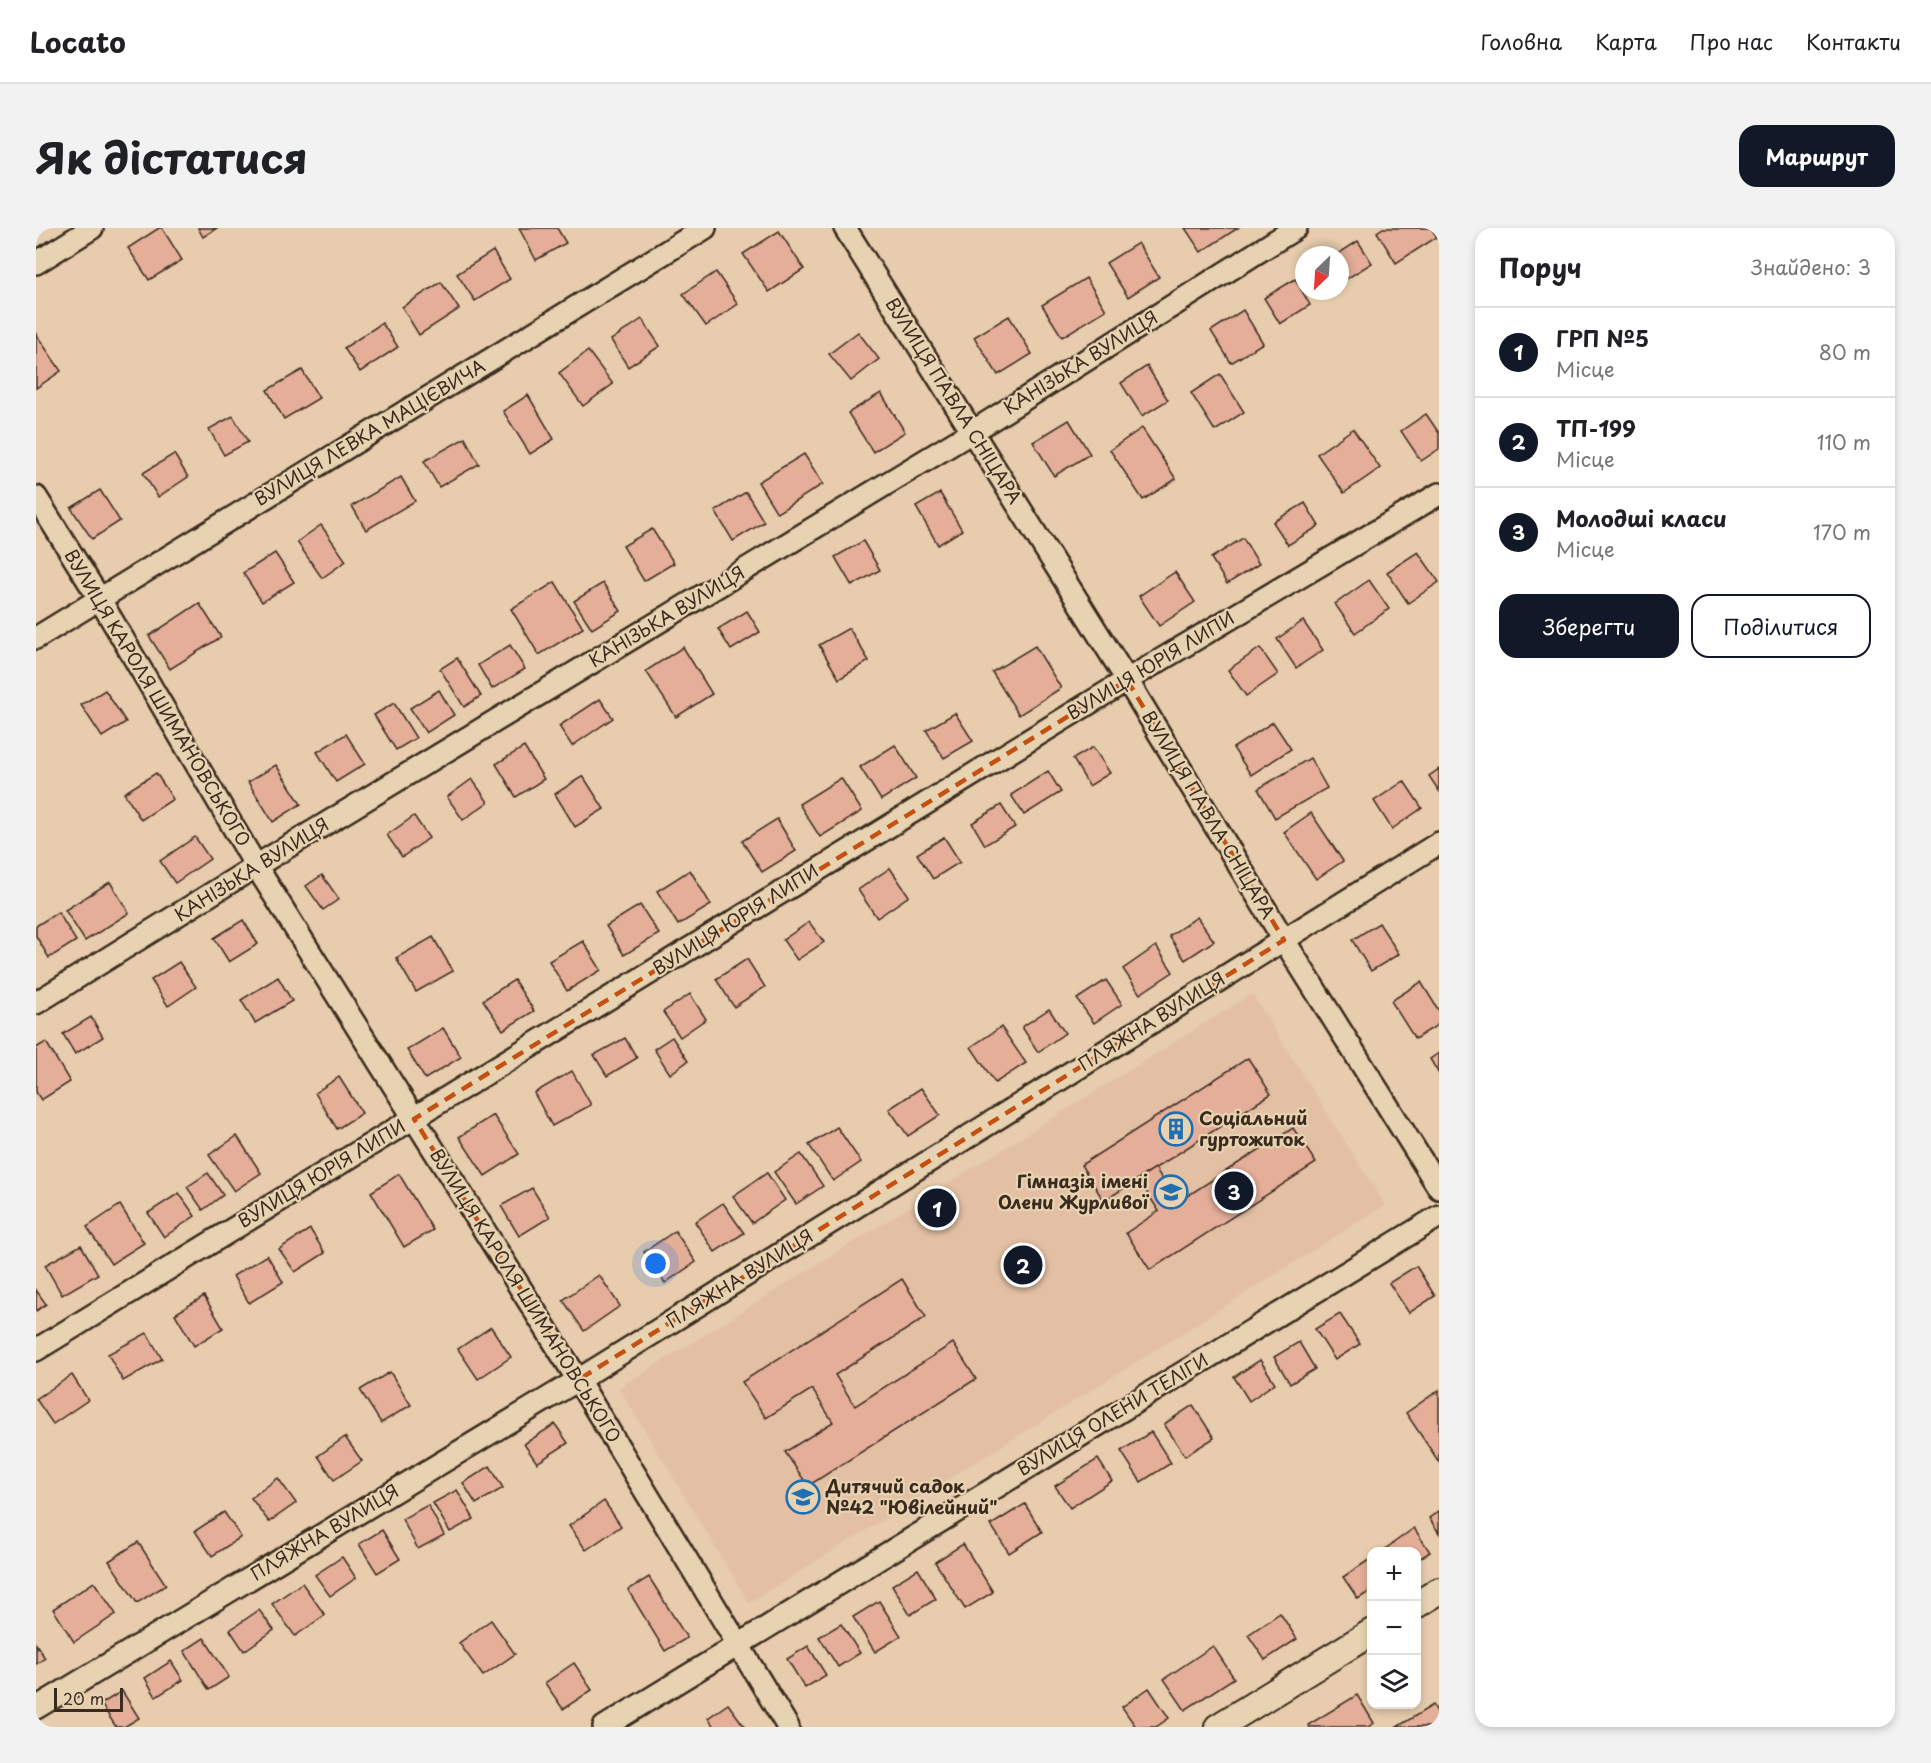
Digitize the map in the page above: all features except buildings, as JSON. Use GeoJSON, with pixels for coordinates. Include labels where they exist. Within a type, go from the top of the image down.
{"type":"FeatureCollection","features":[{"type":"Feature","properties":{"kind":"street"},"geometry":{"type":"LineString","coordinates":[[36,263],[92,228]]}},
{"type":"Feature","properties":{"kind":"street","name":"ВУЛИЦЯ ЛЕВКА МАЦІЄВИЧА"},"geometry":{"type":"LineString","coordinates":[[36,638],[705,228]]}},
{"type":"Feature","properties":{"kind":"street","name":"ВУЛИЦЯ ПАВЛА СНІЦАРА"},"geometry":{"type":"LineString","coordinates":[[844,228],[1127,680],[1284,940],[1439,1188]]}},
{"type":"Feature","properties":{"kind":"street","name":"КАНІЗЬКА ВУЛИЦЯ"},"geometry":{"type":"LineString","coordinates":[[36,1003],[256,866],[972,432],[1296,228]]}},
{"type":"Feature","properties":{"kind":"street","name":"ВУЛИЦЯ ЮРІЯ ЛИПИ"},"geometry":{"type":"LineString","coordinates":[[36,1350],[1127,680],[1439,494]]}},
{"type":"Feature","properties":{"kind":"street","name":"ВУЛИЦЯ КАРОЛЯ ШИМАНОВСЬКОГО"},"geometry":{"type":"LineString","coordinates":[[36,497],[99,598],[256,866],[578,1380],[788,1727]]}},
{"type":"Feature","properties":{"kind":"street","name":"ПЛЯЖНА ВУЛИЦЯ"},"geometry":{"type":"LineString","coordinates":[[36,1708],[578,1380],[1439,843]]}},
{"type":"Feature","properties":{"kind":"street","name":"ВУЛИЦЯ ОЛЕНИ ТЕЛІГИ"},"geometry":{"type":"LineString","coordinates":[[603,1727],[1439,1216]]}},
{"type":"Feature","properties":{"kind":"street"},"geometry":{"type":"LineString","coordinates":[[1421,1602],[1439,1591]]}},
{"type":"Feature","properties":{"kind":"street"},"geometry":{"type":"LineString","coordinates":[[1218,1727],[1367,1634]]}},
{"type":"Feature","properties":{"kind":"highlighted area"},"geometry":{"type":"Polygon","coordinates":[[[1127,680],[1284,940],[578,1380],[414,1119],[1127,680]]]}},
{"type":"Feature","properties":{"kind":"shaded area"},"geometry":{"type":"Polygon","coordinates":[[[1252,994],[1385,1205],[749,1603],[619,1388],[1252,994]]]}},
{"type":"Feature","properties":{"kind":"place","name":"Соціальний гуртожиток"},"geometry":{"type":"Point","coordinates":[1176,1129]}},
{"type":"Feature","properties":{"kind":"place","name":"Молодші класи"},"geometry":{"type":"Point","coordinates":[1234,1191]}},
{"type":"Feature","properties":{"kind":"place","name":"Гімназія імені Олени Журливої"},"geometry":{"type":"Point","coordinates":[1171,1192]}},
{"type":"Feature","properties":{"kind":"place","name":"ГРП №5"},"geometry":{"type":"Point","coordinates":[937,1208]}},
{"type":"Feature","properties":{"kind":"place","name":"ТП-199"},"geometry":{"type":"Point","coordinates":[1023,1265]}},
{"type":"Feature","properties":{"kind":"place","name":"Дитячий садок №42 \"Ювілейний\""},"geometry":{"type":"Point","coordinates":[803,1497]}}]}
